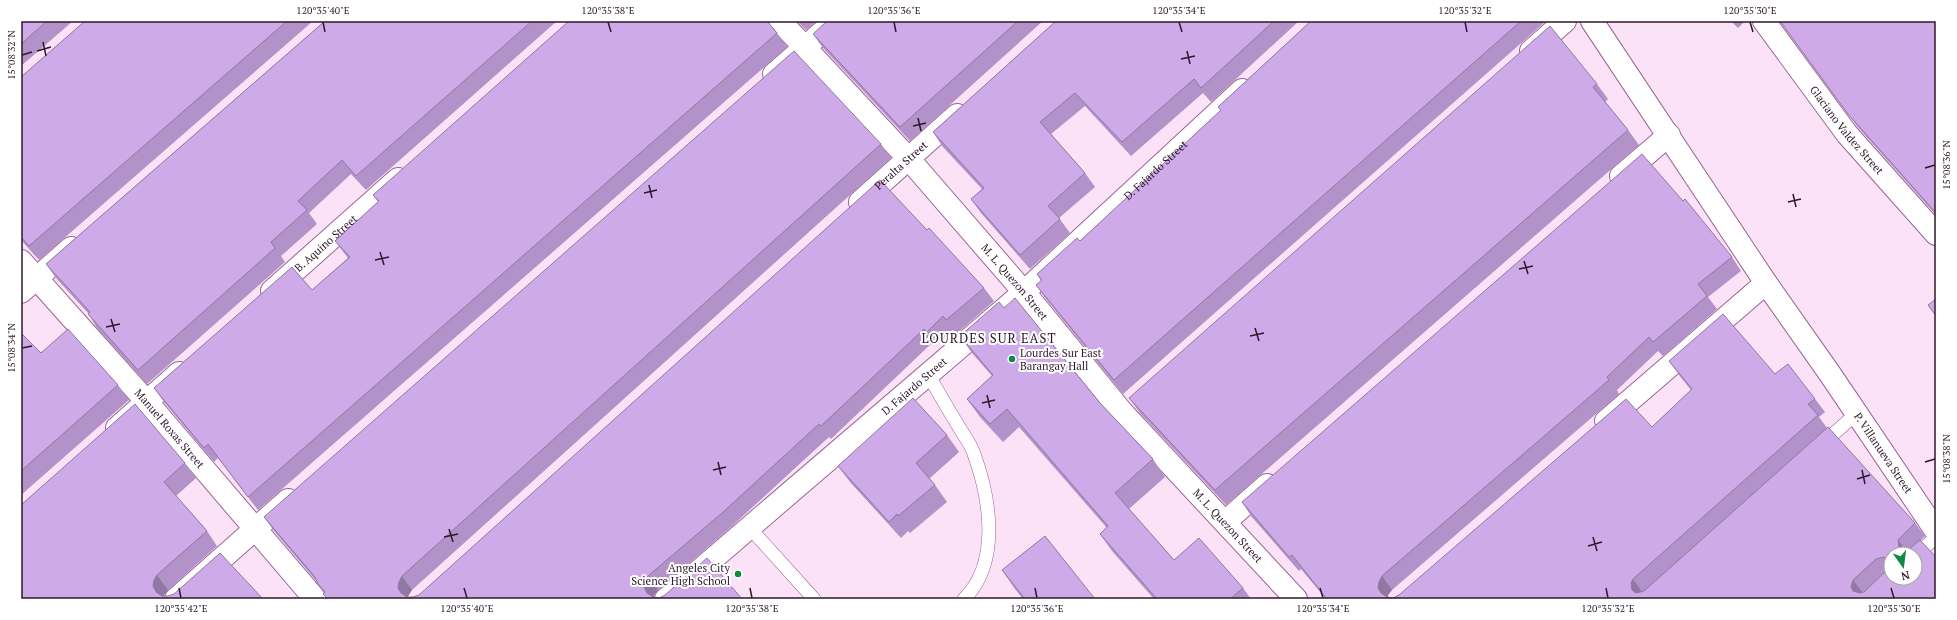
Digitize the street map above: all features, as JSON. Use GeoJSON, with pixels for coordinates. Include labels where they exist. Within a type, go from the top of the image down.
{"type":"FeatureCollection","features":[{"type":"Feature","properties":{"kind":"street","name":"M. L. Quezon Street"},"geometry":{"type":"LineString","coordinates":[[780,21],[908,158],[1024,292],[1122,412],[1296,599]]}},
{"type":"Feature","properties":{"kind":"street"},"geometry":{"type":"LineString","coordinates":[[756,90],[835,21]]}},
{"type":"Feature","properties":{"kind":"street"},"geometry":{"type":"LineString","coordinates":[[1517,63],[1565,21]]}},
{"type":"Feature","properties":{"kind":"street","name":"P. Villanueva Street"},"geometry":{"type":"LineString","coordinates":[[1592,21],[1766,283],[1857,413],[1936,531]]}},
{"type":"Feature","properties":{"kind":"street","name":"Glaciano Valdez Street"},"geometry":{"type":"LineString","coordinates":[[1764,21],[1847,134],[1936,234]]}},
{"type":"Feature","properties":{"kind":"street","name":"D. Fajardo Street"},"geometry":{"type":"LineString","coordinates":[[666,599],[1024,292],[1258,75]]}},
{"type":"Feature","properties":{"kind":"street","name":"Peralta Street"},"geometry":{"type":"LineString","coordinates":[[844,216],[973,100]]}},
{"type":"Feature","properties":{"kind":"street"},"geometry":{"type":"LineString","coordinates":[[1609,187],[1669,135]]}},
{"type":"Feature","properties":{"kind":"street","name":"B. Aquino Street"},"geometry":{"type":"LineString","coordinates":[[254,307],[415,164]]}},
{"type":"Feature","properties":{"kind":"street"},"geometry":{"type":"LineString","coordinates":[[29,285],[84,237]]}},
{"type":"Feature","properties":{"kind":"street","name":"Manuel Roxas Street"},"geometry":{"type":"LineString","coordinates":[[21,261],[29,285],[147,402],[315,599]]}},
{"type":"Feature","properties":{"kind":"street"},"geometry":{"type":"LineString","coordinates":[[1592,433],[1766,283]]}},
{"type":"Feature","properties":{"kind":"street"},"geometry":{"type":"LineString","coordinates":[[105,439],[194,360]]}},
{"type":"Feature","properties":{"kind":"street"},"geometry":{"type":"LineString","coordinates":[[1122,412],[1140,396]]}},
{"type":"Feature","properties":{"kind":"street"},"geometry":{"type":"LineString","coordinates":[[1225,522],[1279,474]]}},
{"type":"Feature","properties":{"kind":"street"},"geometry":{"type":"LineString","coordinates":[[176,599],[303,487]]}},
{"type":"Feature","properties":{"kind":"lane"},"geometry":{"type":"LineString","coordinates":[[928,374],[974,452],[984,491],[989,533],[985,568],[973,591],[964,599]]}},
{"type":"Feature","properties":{"kind":"lane"},"geometry":{"type":"LineString","coordinates":[[1809,456],[1857,413]]}},
{"type":"Feature","properties":{"kind":"lane"},"geometry":{"type":"LineString","coordinates":[[749,528],[814,599]]}},
{"type":"Feature","properties":{"kind":"lane"},"geometry":{"type":"LineString","coordinates":[[1923,549],[1936,538]]}},
{"type":"Feature","properties":{"kind":"building"},"geometry":{"type":"Polygon","coordinates":[[[21,21],[47,21],[21,44],[21,21]]]}},
{"type":"Feature","properties":{"kind":"building"},"geometry":{"type":"Polygon","coordinates":[[[85,21],[287,21],[29,246],[21,237],[21,77],[85,21]]]}},
{"type":"Feature","properties":{"kind":"building"},"geometry":{"type":"Polygon","coordinates":[[[325,21],[532,21],[356,176],[342,160],[298,201],[307,210],[271,242],[275,248],[138,370],[88,314],[90,312],[46,264],[325,21]]]}},
{"type":"Feature","properties":{"kind":"building"},"geometry":{"type":"Polygon","coordinates":[[[569,21],[767,21],[777,33],[248,497],[208,444],[204,448],[154,388],[292,267],[312,290],[350,257],[335,241],[379,201],[373,195],[569,21]]]}},
{"type":"Feature","properties":{"kind":"building"},"geometry":{"type":"Polygon","coordinates":[[[827,21],[1018,21],[900,127],[813,34],[827,21]]]}},
{"type":"Feature","properties":{"kind":"building"},"geometry":{"type":"Polygon","coordinates":[[[1056,21],[1274,21],[1201,88],[1194,79],[1122,142],[1075,93],[1040,122],[1085,173],[1048,206],[1060,219],[1020,255],[971,199],[984,188],[933,132],[1056,21]]]}},
{"type":"Feature","properties":{"kind":"building"},"geometry":{"type":"Polygon","coordinates":[[[1311,21],[1521,21],[1114,380],[1036,285],[1042,280],[1037,274],[1077,238],[1080,241],[1221,110],[1218,107],[1311,21]]]}},
{"type":"Feature","properties":{"kind":"building"},"geometry":{"type":"Polygon","coordinates":[[[1780,21],[1936,21],[1936,213],[1848,114],[1780,21]]]}},
{"type":"Feature","properties":{"kind":"building"},"geometry":{"type":"Polygon","coordinates":[[[1550,26],[1597,84],[1593,87],[1628,130],[1215,490],[1129,398],[1550,26]]]}},
{"type":"Feature","properties":{"kind":"building"},"geometry":{"type":"Polygon","coordinates":[[[794,51],[881,144],[402,576],[398,588],[401,593],[407,597],[419,595],[880,180],[927,230],[929,228],[984,288],[946,320],[943,316],[927,332],[924,329],[821,426],[819,424],[722,513],[648,576],[644,587],[647,593],[653,597],[659,598],[665,595],[707,558],[742,599],[328,599],[323,594],[325,592],[318,584],[315,577],[264,517],[794,51]]]}},
{"type":"Feature","properties":{"kind":"building"},"geometry":{"type":"Polygon","coordinates":[[[1642,154],[1683,201],[1685,199],[1732,257],[1698,284],[1707,296],[1653,342],[1649,337],[1607,377],[1609,380],[1382,576],[1378,588],[1381,593],[1387,597],[1393,598],[1399,595],[1626,399],[1652,427],[1692,389],[1669,361],[1723,314],[1775,374],[1788,364],[1815,399],[1808,404],[1818,415],[1633,579],[1631,583],[1632,590],[1636,593],[1644,591],[1828,427],[1915,523],[1898,540],[1899,546],[1883,546],[1883,557],[1876,559],[1853,580],[1851,587],[1853,591],[1860,593],[1864,592],[1883,574],[1883,586],[1923,586],[1923,546],[1913,546],[1920,540],[1936,557],[1936,599],[1327,599],[1292,555],[1289,557],[1242,502],[1642,154]]]}},
{"type":"Feature","properties":{"kind":"building"},"geometry":{"type":"Polygon","coordinates":[[[1015,298],[1100,403],[1153,459],[1115,493],[1174,560],[1199,538],[1243,588],[1230,599],[1157,599],[1100,534],[1108,526],[1007,409],[990,424],[967,399],[993,375],[960,336],[999,302],[1004,308],[1015,298]]]}},
{"type":"Feature","properties":{"kind":"building"},"geometry":{"type":"Polygon","coordinates":[[[1936,299],[1936,316],[1928,305],[1936,299]]]}},
{"type":"Feature","properties":{"kind":"building"},"geometry":{"type":"Polygon","coordinates":[[[68,329],[118,385],[21,471],[21,333],[41,353],[68,329]]]}},
{"type":"Feature","properties":{"kind":"building"},"geometry":{"type":"Polygon","coordinates":[[[913,398],[947,435],[916,463],[935,485],[898,516],[897,514],[889,522],[838,466],[913,398]]]}},
{"type":"Feature","properties":{"kind":"building"},"geometry":{"type":"Polygon","coordinates":[[[135,404],[185,463],[164,482],[207,531],[157,575],[153,586],[156,592],[162,596],[174,594],[220,553],[263,599],[21,599],[21,505],[135,404]]]}},
{"type":"Feature","properties":{"kind":"building"},"geometry":{"type":"Polygon","coordinates":[[[1045,536],[1095,599],[1025,599],[1002,570],[1045,536]]]}},
{"type":"Feature","properties":{"kind":"place","name":"Lourdes Sur East Barangay Hall"},"geometry":{"type":"Point","coordinates":[1012,359]}},
{"type":"Feature","properties":{"kind":"place","name":"Angeles City Science High School"},"geometry":{"type":"Point","coordinates":[738,574]}},
{"type":"Feature","properties":{"kind":"district","name":"LOURDES SUR EAST"},"geometry":{"type":"Point","coordinates":[989,338]}}]}
